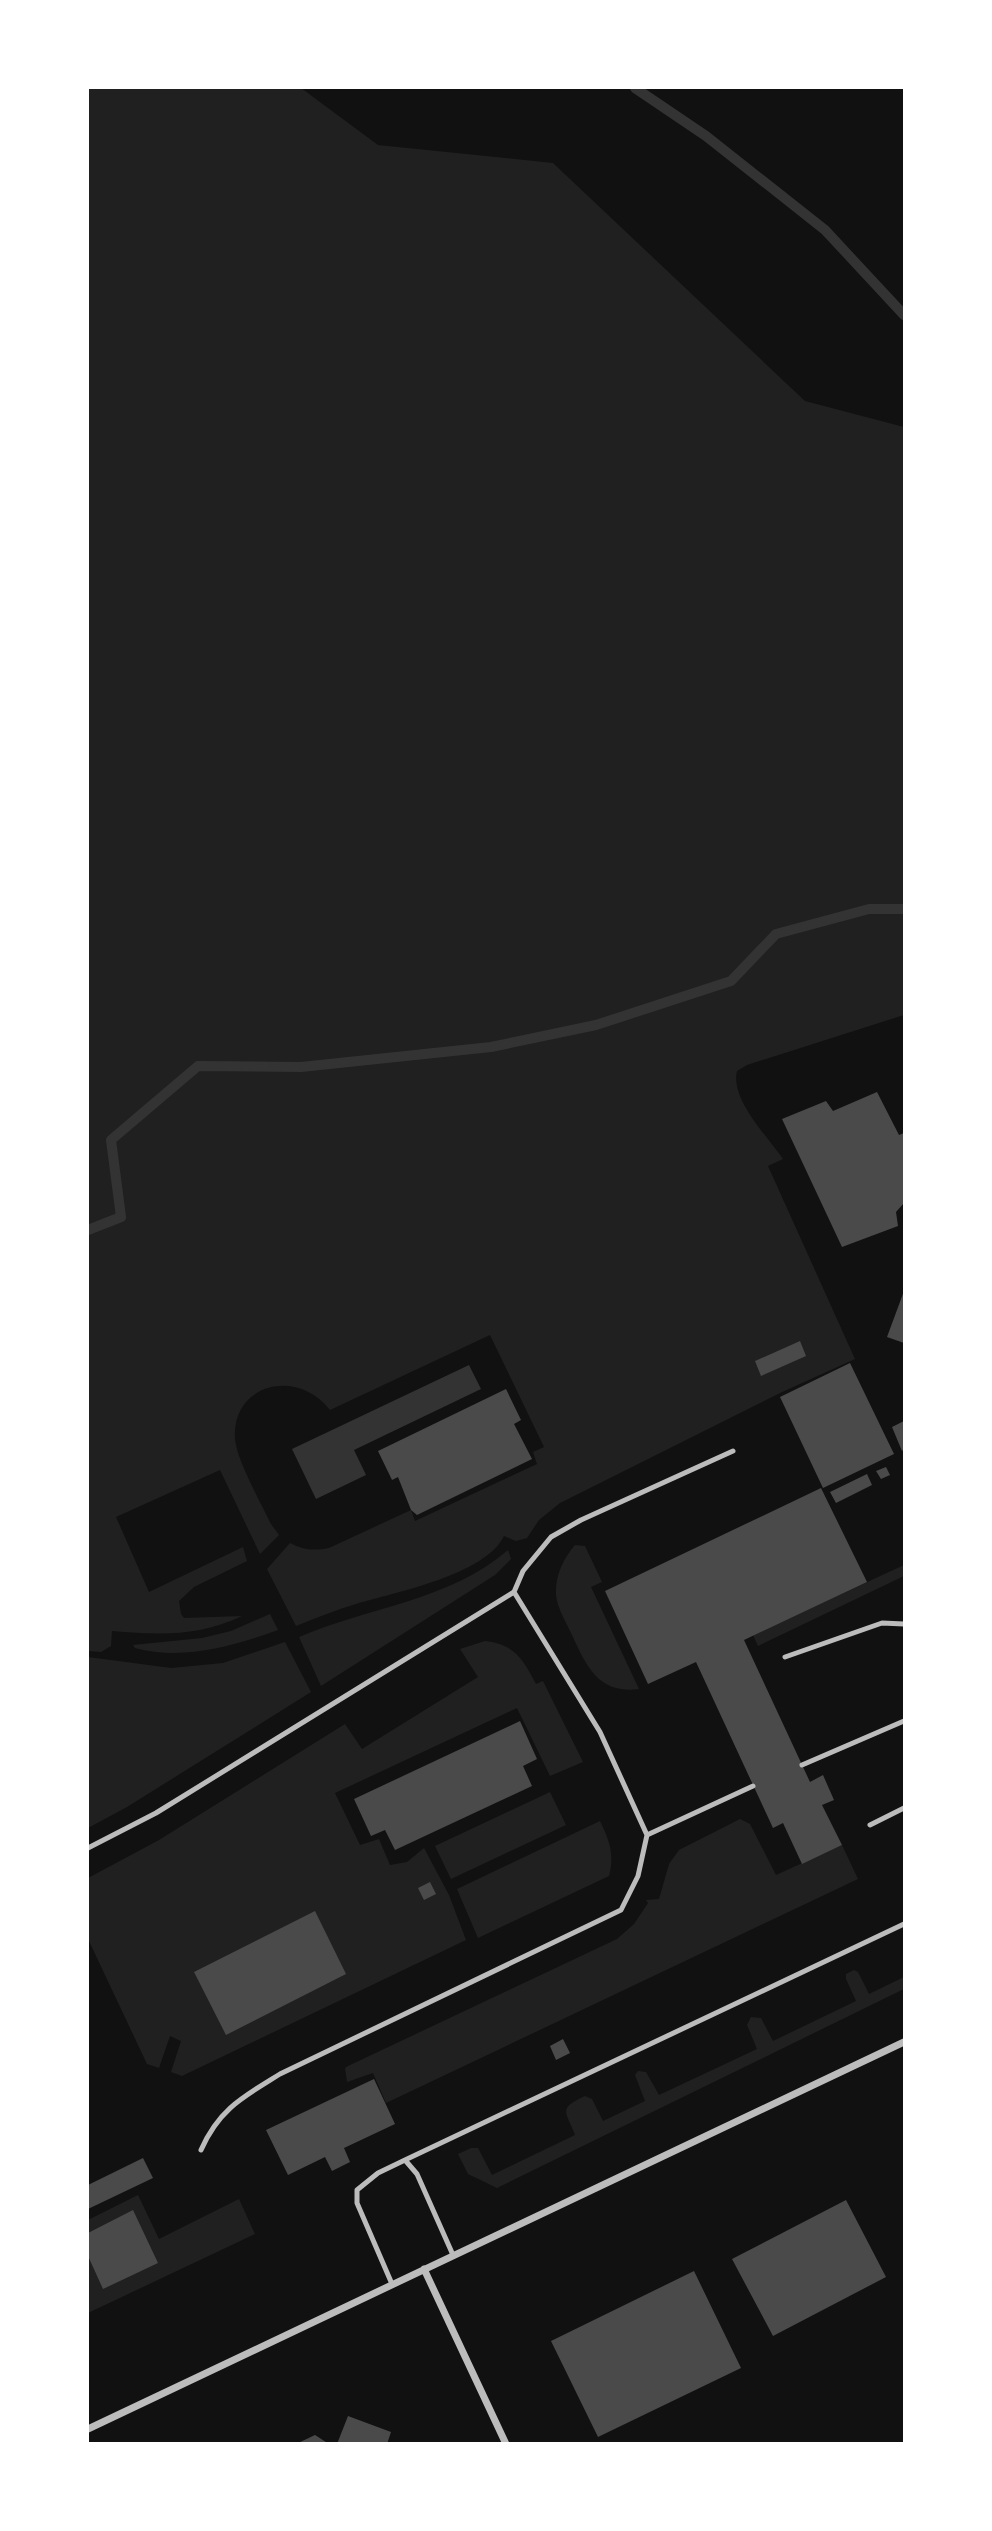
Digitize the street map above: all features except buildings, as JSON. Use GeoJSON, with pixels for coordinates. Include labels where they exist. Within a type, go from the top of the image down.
{"type":"FeatureCollection","features":[{"type":"Feature","properties":{"kind":"street"},"geometry":{"type":"LineString","coordinates":[[88,2429],[905,2042]]}},
{"type":"Feature","properties":{"kind":"street"},"geometry":{"type":"LineString","coordinates":[[424,2269],[506,2444]]}},
{"type":"Feature","properties":{"kind":"lane"},"geometry":{"type":"LineString","coordinates":[[88,1848],[156,1813],[514,1592],[523,1572],[551,1537],[581,1520],[733,1451]]}},
{"type":"Feature","properties":{"kind":"lane"},"geometry":{"type":"LineString","coordinates":[[201,2150],[211,2127],[225,2113],[245,2096],[280,2074],[621,1910],[638,1876],[647,1835],[600,1732],[514,1592]]}},
{"type":"Feature","properties":{"kind":"lane"},"geometry":{"type":"LineString","coordinates":[[785,1657],[882,1623],[905,1624]]}},
{"type":"Feature","properties":{"kind":"lane"},"geometry":{"type":"LineString","coordinates":[[802,1765],[905,1721]]}},
{"type":"Feature","properties":{"kind":"lane"},"geometry":{"type":"LineString","coordinates":[[647,1835],[753,1786]]}},
{"type":"Feature","properties":{"kind":"lane"},"geometry":{"type":"LineString","coordinates":[[870,1825],[905,1808]]}},
{"type":"Feature","properties":{"kind":"lane"},"geometry":{"type":"LineString","coordinates":[[392,2284],[357,2203],[357,2190],[378,2173],[905,1924]]}},
{"type":"Feature","properties":{"kind":"lane"},"geometry":{"type":"LineString","coordinates":[[405,2160],[417,2174],[453,2255]]}},
{"type":"Feature","properties":{"kind":"shaded area"},"geometry":{"type":"Polygon","coordinates":[[[88,88],[301,88],[378,145],[553,163],[805,401],[904,427],[904,1015],[747,1065],[737,1071],[736,1082],[745,1105],[783,1159],[768,1166],[855,1359],[780,1393],[560,1503],[539,1520],[527,1538],[516,1541],[504,1536],[494,1550],[459,1571],[438,1580],[348,1606],[296,1626],[267,1569],[290,1543],[309,1549],[329,1548],[411,1510],[415,1521],[537,1464],[533,1452],[544,1447],[490,1335],[330,1410],[316,1397],[301,1389],[284,1386],[269,1388],[255,1394],[244,1405],[237,1420],[235,1439],[250,1482],[279,1535],[260,1554],[220,1470],[116,1517],[149,1592],[243,1547],[247,1561],[194,1587],[179,1601],[184,1618],[242,1616],[209,1628],[178,1633],[112,1631],[111,1646],[101,1652],[88,1651],[88,88]]]}},
{"type":"Feature","properties":{"kind":"shaded area"},"geometry":{"type":"Polygon","coordinates":[[[469,1365],[481,1389],[354,1450],[366,1475],[316,1499],[292,1449],[469,1365]]]}},
{"type":"Feature","properties":{"kind":"shaded area"},"geometry":{"type":"Polygon","coordinates":[[[575,1545],[585,1546],[602,1582],[591,1587],[639,1689],[624,1690],[612,1687],[594,1674],[581,1654],[558,1604],[558,1575],[575,1545]]]}},
{"type":"Feature","properties":{"kind":"shaded area"},"geometry":{"type":"Polygon","coordinates":[[[508,1550],[511,1559],[495,1575],[321,1686],[299,1637],[434,1592],[485,1567],[508,1550]]]}},
{"type":"Feature","properties":{"kind":"shaded area"},"geometry":{"type":"Polygon","coordinates":[[[904,1565],[904,1576],[758,1646],[753,1635],[904,1565]]]}},
{"type":"Feature","properties":{"kind":"shaded area"},"geometry":{"type":"Polygon","coordinates":[[[270,1614],[278,1630],[226,1646],[171,1653],[153,1652],[135,1648],[133,1645],[202,1638],[231,1631],[270,1614]]]}},
{"type":"Feature","properties":{"kind":"shaded area"},"geometry":{"type":"Polygon","coordinates":[[[485,1641],[510,1649],[522,1660],[536,1684],[543,1681],[583,1762],[550,1776],[517,1708],[335,1793],[360,1845],[379,1839],[390,1865],[407,1862],[424,1848],[449,1895],[466,1940],[182,2076],[171,2072],[181,2041],[170,2036],[159,2068],[147,2064],[88,1939],[88,1878],[159,1840],[345,1724],[362,1749],[478,1677],[460,1649],[485,1641]]]}},
{"type":"Feature","properties":{"kind":"shaded area"},"geometry":{"type":"Polygon","coordinates":[[[285,1642],[311,1692],[127,1807],[88,1828],[88,1657],[171,1668],[223,1663],[285,1642]]]}},
{"type":"Feature","properties":{"kind":"shaded area"},"geometry":{"type":"Polygon","coordinates":[[[550,1792],[566,1825],[451,1879],[435,1846],[550,1792]]]}},
{"type":"Feature","properties":{"kind":"shaded area"},"geometry":{"type":"Polygon","coordinates":[[[740,1819],[750,1824],[776,1875],[842,1845],[858,1879],[386,2103],[373,2073],[347,2082],[345,2068],[348,2066],[617,1939],[634,1924],[648,1903],[646,1900],[659,1899],[669,1864],[679,1850],[740,1819]]]}},
{"type":"Feature","properties":{"kind":"shaded area"},"geometry":{"type":"Polygon","coordinates":[[[600,1821],[610,1847],[609,1876],[478,1938],[457,1889],[600,1821]]]}},
{"type":"Feature","properties":{"kind":"shaded area"},"geometry":{"type":"Polygon","coordinates":[[[854,1970],[858,1972],[869,1994],[904,1977],[904,1989],[497,2188],[468,2174],[458,2154],[478,2148],[492,2175],[575,2135],[566,2111],[570,2104],[585,2096],[592,2099],[603,2121],[645,2101],[635,2075],[638,2071],[646,2072],[659,2095],[757,2049],[747,2025],[751,2017],[761,2018],[773,2041],[856,2001],[846,1979],[846,1974],[854,1970]]]}},
{"type":"Feature","properties":{"kind":"shaded area"},"geometry":{"type":"Polygon","coordinates":[[[138,2195],[159,2239],[239,2199],[255,2234],[88,2313],[88,2220],[138,2195]]]}},
{"type":"Feature","properties":{"kind":"waterway"},"geometry":{"type":"LineString","coordinates":[[635,88],[706,136],[825,230],[904,315]]}},
{"type":"Feature","properties":{"kind":"waterway"},"geometry":{"type":"LineString","coordinates":[[88,1230],[121,1217],[111,1140],[198,1066],[301,1067],[491,1047],[596,1025],[731,981],[776,934],[869,909],[904,909]]}}]}
